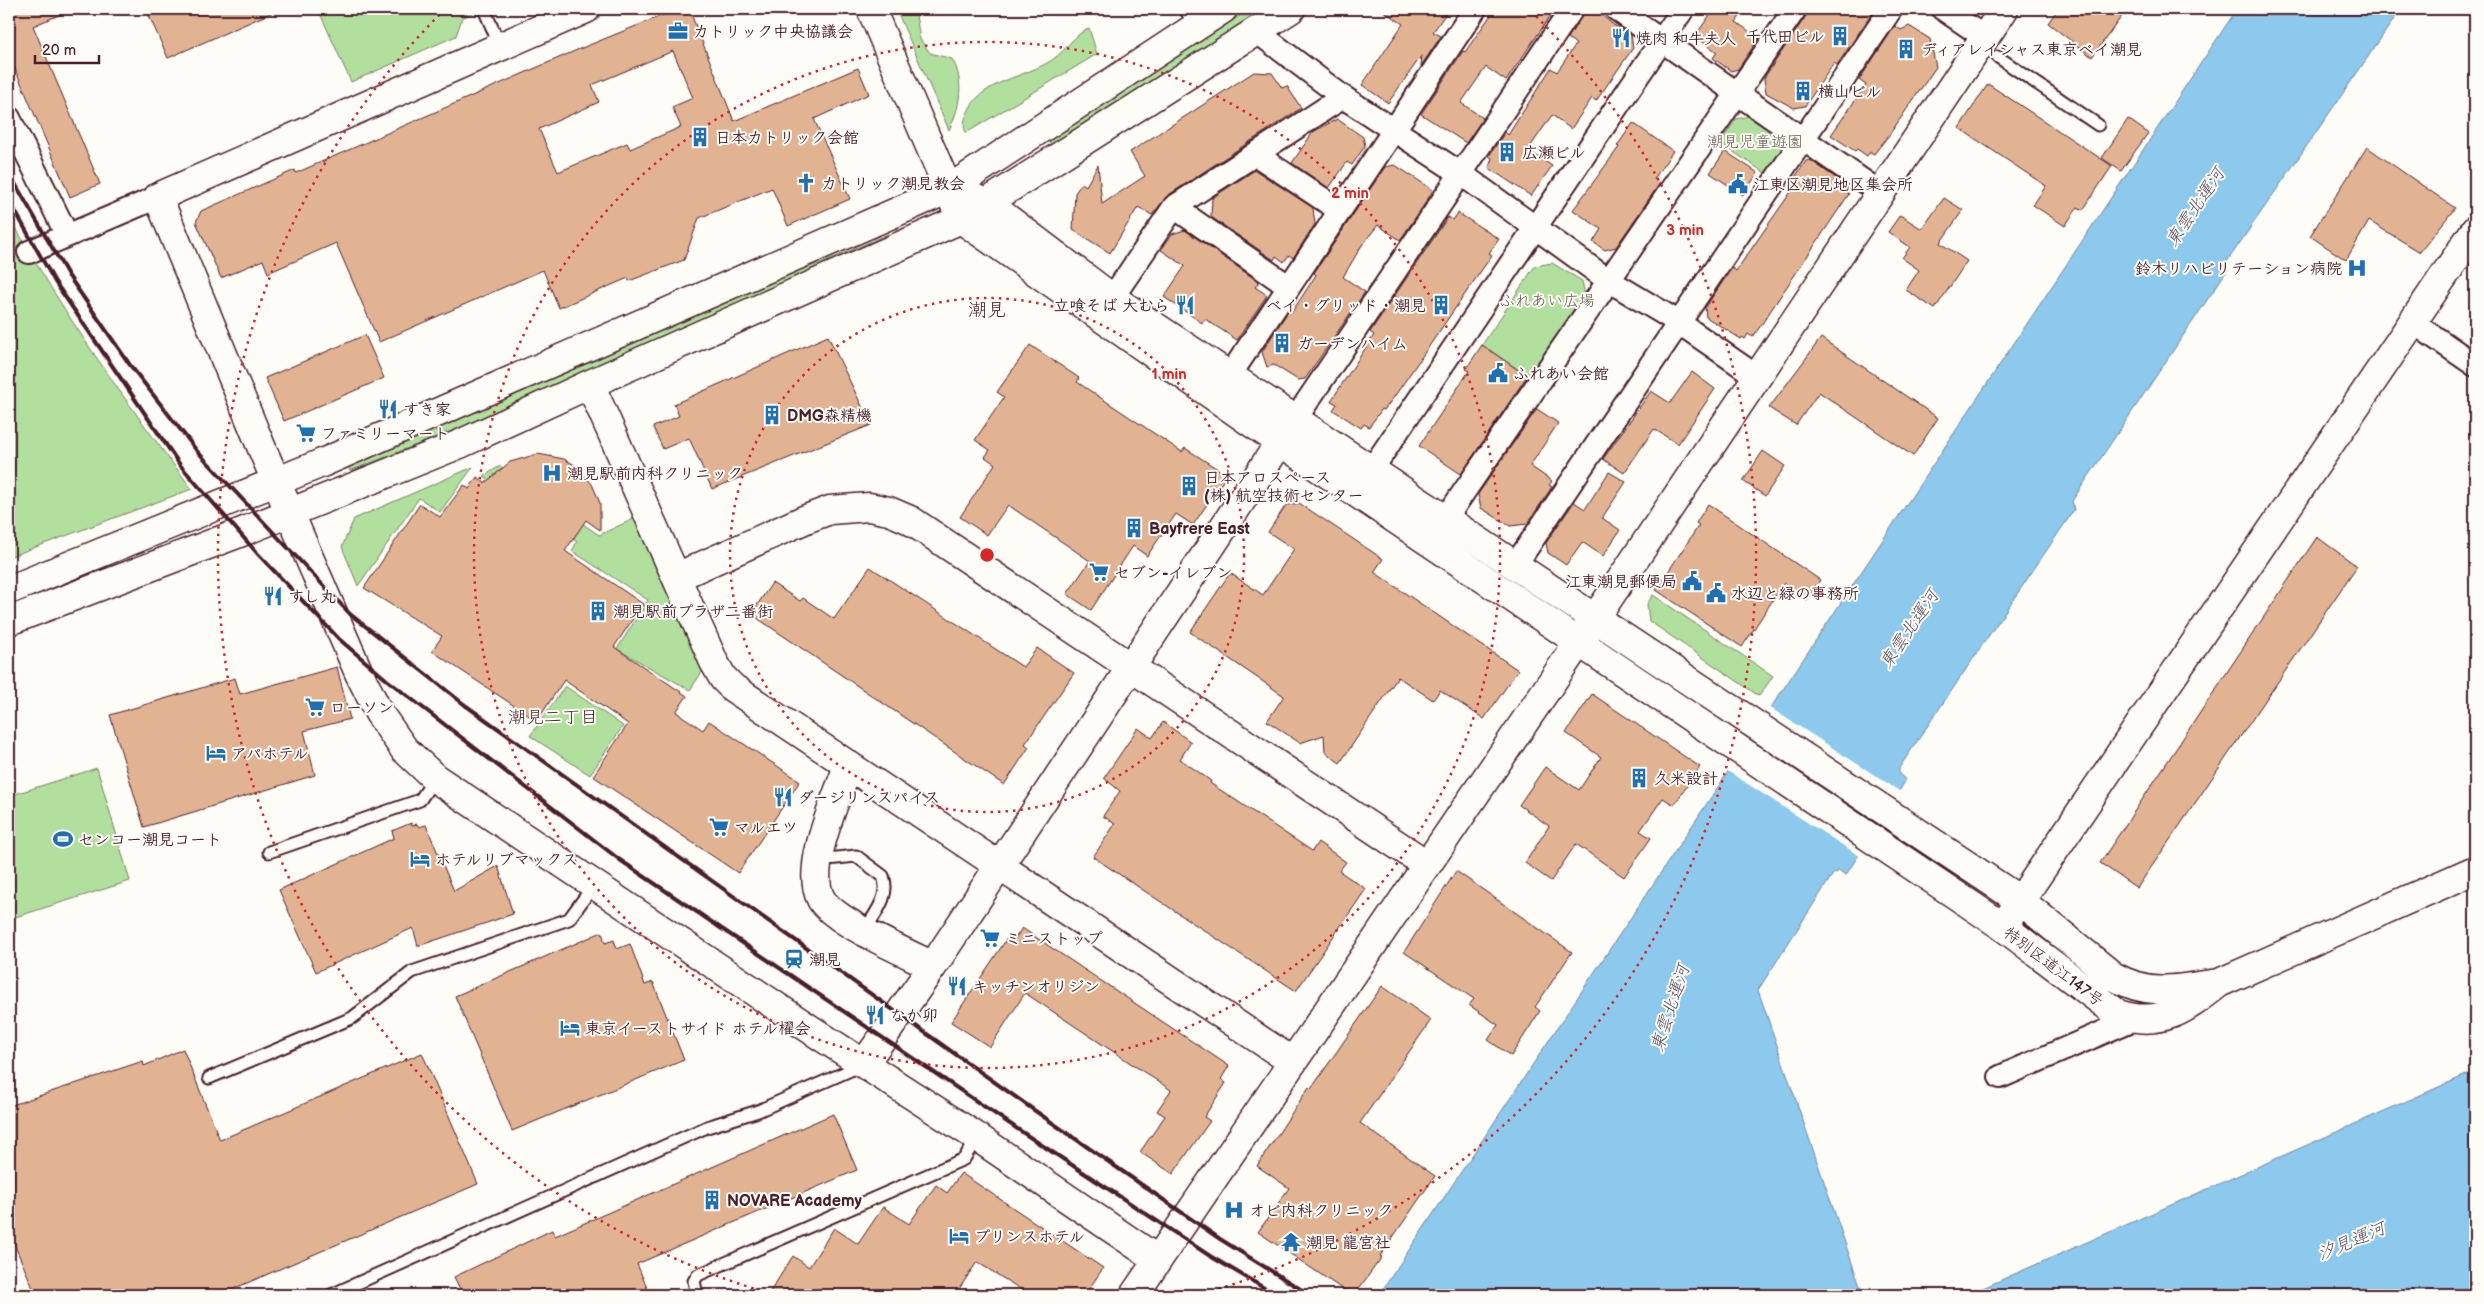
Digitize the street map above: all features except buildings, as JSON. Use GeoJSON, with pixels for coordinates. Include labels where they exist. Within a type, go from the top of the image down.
{"type":"FeatureCollection","features":[{"type":"Feature","properties":{"kind":"street"},"geometry":{"type":"LineString","coordinates":[[29,252],[586,9]]}},
{"type":"Feature","properties":{"kind":"street"},"geometry":{"type":"LineString","coordinates":[[871,9],[961,219]]}},
{"type":"Feature","properties":{"kind":"street"},"geometry":{"type":"LineString","coordinates":[[9,590],[276,482],[949,188],[1190,17],[1223,9]]}},
{"type":"Feature","properties":{"kind":"street"},"geometry":{"type":"LineString","coordinates":[[9,621],[460,444],[961,219],[1291,9]]}},
{"type":"Feature","properties":{"kind":"street"},"geometry":{"type":"LineString","coordinates":[[1230,374],[1475,9]]}},
{"type":"Feature","properties":{"kind":"street"},"geometry":{"type":"LineString","coordinates":[[864,1064],[933,966],[1296,418],[1572,9]]}},
{"type":"Feature","properties":{"kind":"street"},"geometry":{"type":"LineString","coordinates":[[1616,9],[1880,192]]}},
{"type":"Feature","properties":{"kind":"street"},"geometry":{"type":"LineString","coordinates":[[1372,469],[1683,9]]}},
{"type":"Feature","properties":{"kind":"street"},"geometry":{"type":"LineString","coordinates":[[1446,518],[1794,9]]}},
{"type":"Feature","properties":{"kind":"street"},"geometry":{"type":"LineString","coordinates":[[1516,564],[1891,9]]}},
{"type":"Feature","properties":{"kind":"street"},"geometry":{"type":"LineString","coordinates":[[1943,9],[1991,47]]}},
{"type":"Feature","properties":{"kind":"street"},"geometry":{"type":"LineString","coordinates":[[1134,1295],[1426,864],[1579,643],[1880,192],[1991,47],[2004,9]]}},
{"type":"Feature","properties":{"kind":"street"},"geometry":{"type":"LineString","coordinates":[[1256,31],[1343,97],[1460,173],[1608,280],[1678,322],[1756,376]]}},
{"type":"Feature","properties":{"kind":"street"},"geometry":{"type":"LineString","coordinates":[[1112,298],[1174,207],[1343,97]]}},
{"type":"Feature","properties":{"kind":"street"},"geometry":{"type":"LineString","coordinates":[[9,118],[67,235]]}},
{"type":"Feature","properties":{"kind":"street"},"geometry":{"type":"LineString","coordinates":[[1255,154],[1339,210]]}},
{"type":"Feature","properties":{"kind":"street","name":"特別区道江147号"},"geometry":{"type":"LineString","coordinates":[[949,188],[987,203],[1112,298],[1230,374],[2021,901],[2113,976],[2128,985],[2158,990],[2219,983]]}},
{"type":"Feature","properties":{"kind":"street"},"geometry":{"type":"LineString","coordinates":[[158,197],[276,482],[379,713],[404,749],[435,778],[864,1064],[977,1137],[1158,1260]]}},
{"type":"Feature","properties":{"kind":"street"},"geometry":{"type":"LineString","coordinates":[[1174,207],[1288,286]]}},
{"type":"Feature","properties":{"kind":"street","name":"特別区道江147号"},"geometry":{"type":"LineString","coordinates":[[961,219],[1280,442],[2002,926],[2118,1014],[2134,1019],[2151,1020],[2168,1016],[2189,1007],[2219,983],[2475,870]]}},
{"type":"Feature","properties":{"kind":"street"},"geometry":{"type":"LineString","coordinates":[[2002,926],[2021,901],[2414,323],[2475,230]]}},
{"type":"Feature","properties":{"kind":"street"},"geometry":{"type":"LineString","coordinates":[[2414,323],[2475,365]]}},
{"type":"Feature","properties":{"kind":"street"},"geometry":{"type":"LineString","coordinates":[[590,384],[723,678],[742,694],[848,766],[1293,1062]]}},
{"type":"Feature","properties":{"kind":"street"},"geometry":{"type":"LineString","coordinates":[[676,577],[830,510],[869,507],[890,511],[910,520],[1426,864]]}},
{"type":"Feature","properties":{"kind":"street"},"geometry":{"type":"LineString","coordinates":[[848,766],[818,860],[818,890],[822,900],[828,908],[864,932],[933,966]]}},
{"type":"Feature","properties":{"kind":"street"},"geometry":{"type":"LineString","coordinates":[[2000,1077],[2134,1019]]}},
{"type":"Feature","properties":{"kind":"lane"},"geometry":{"type":"LineString","coordinates":[[484,9],[500,46]]}},
{"type":"Feature","properties":{"kind":"lane"},"geometry":{"type":"LineString","coordinates":[[1991,47],[2098,125]]}},
{"type":"Feature","properties":{"kind":"lane"},"geometry":{"type":"LineString","coordinates":[[270,852],[420,800],[435,778]]}},
{"type":"Feature","properties":{"kind":"lane"},"geometry":{"type":"LineString","coordinates":[[818,860],[856,856],[883,876],[886,884],[883,901],[864,932]]}},
{"type":"Feature","properties":{"kind":"lane"},"geometry":{"type":"LineString","coordinates":[[209,1078],[352,1018],[412,972],[569,919],[595,883]]}},
{"type":"Feature","properties":{"kind":"lane"},"geometry":{"type":"LineString","coordinates":[[331,1295],[707,1127],[758,1111],[864,1064]]}},
{"type":"Feature","properties":{"kind":"lane"},"geometry":{"type":"LineString","coordinates":[[698,1295],[694,1281],[698,1275],[964,1159],[977,1137]]}},
{"type":"Feature","properties":{"kind":"green space"},"geometry":{"type":"Polygon","coordinates":[[[318,9],[474,9],[475,12],[462,18],[456,36],[351,82],[318,9]]]}},
{"type":"Feature","properties":{"kind":"green space"},"geometry":{"type":"Polygon","coordinates":[[[896,9],[915,9],[920,39],[930,53],[952,59],[956,67],[959,76],[960,94],[956,113],[949,130],[896,9]]]}},
{"type":"Feature","properties":{"kind":"green space"},"geometry":{"type":"Polygon","coordinates":[[[1250,9],[1268,9],[1145,88],[1109,107],[1051,145],[1048,139],[1250,9]]]}},
{"type":"Feature","properties":{"kind":"green space"},"geometry":{"type":"Polygon","coordinates":[[[1089,28],[1097,54],[966,133],[964,126],[966,116],[973,103],[982,94],[1004,81],[1052,60],[1083,31],[1089,28]]]}},
{"type":"Feature","properties":{"kind":"green space","name":"潮見児童遊園"},"geometry":{"type":"Polygon","coordinates":[[[1754,115],[1779,132],[1781,150],[1765,173],[1720,143],[1736,119],[1754,115]]]}},
{"type":"Feature","properties":{"kind":"green space"},"geometry":{"type":"Polygon","coordinates":[[[9,216],[95,356],[142,423],[192,489],[9,557],[9,216]]]}},
{"type":"Feature","properties":{"kind":"green space"},"geometry":{"type":"Polygon","coordinates":[[[888,234],[890,239],[452,431],[350,471],[348,467],[790,273],[819,264],[888,234]]]}},
{"type":"Feature","properties":{"kind":"green space","name":"ふれあい広場"},"geometry":{"type":"Polygon","coordinates":[[[1552,263],[1582,281],[1585,295],[1529,377],[1482,345],[1535,266],[1552,263]]]}},
{"type":"Feature","properties":{"kind":"green space"},"geometry":{"type":"Polygon","coordinates":[[[500,466],[599,535],[640,516],[708,663],[690,690],[617,649],[648,600],[572,551],[577,542],[484,476],[500,466]]]}},
{"type":"Feature","properties":{"kind":"green space"},"geometry":{"type":"Polygon","coordinates":[[[473,467],[440,512],[419,498],[358,586],[342,547],[354,519],[473,467]]]}},
{"type":"Feature","properties":{"kind":"green space"},"geometry":{"type":"Polygon","coordinates":[[[1653,595],[1773,676],[1759,696],[1649,621],[1647,604],[1653,595]]]}},
{"type":"Feature","properties":{"kind":"green space"},"geometry":{"type":"Polygon","coordinates":[[[565,686],[623,726],[590,775],[530,736],[565,686]]]}},
{"type":"Feature","properties":{"kind":"green space","name":"センコー潮見コート"},"geometry":{"type":"Polygon","coordinates":[[[97,768],[130,881],[9,919],[9,796],[97,768]]]}},
{"type":"Feature","properties":{"kind":"green space"},"geometry":{"type":"Polygon","coordinates":[[[1910,838],[1970,879],[1965,887],[1906,847],[1910,838]]]}},
{"type":"Feature","properties":{"kind":"water","name":"東雲北運河"},"geometry":{"type":"Polygon","coordinates":[[[2237,9],[2401,9],[2226,263],[2228,269],[2072,501],[2074,510],[1899,768],[1899,774],[1906,780],[1846,875],[1839,871],[1833,874],[1758,990],[1863,1295],[1379,1295],[2237,9]]]}},
{"type":"Feature","properties":{"kind":"water","name":"汐見運河"},"geometry":{"type":"Polygon","coordinates":[[[2475,1071],[2475,1295],[1967,1295],[2475,1071]]]}},
{"type":"Feature","properties":{"kind":"pier"},"geometry":{"type":"Polygon","coordinates":[[[1769,707],[1901,792],[1861,857],[1726,770],[1769,707]]]}},
{"type":"Feature","properties":{"kind":"railway"},"geometry":{"type":"LineString","coordinates":[[9,173],[68,275],[130,365],[197,451],[350,614],[465,705],[1031,1108],[1220,1239],[1310,1295]]}},
{"type":"Feature","properties":{"kind":"railway"},"geometry":{"type":"LineString","coordinates":[[9,200],[55,282],[180,465],[257,553],[339,639],[387,680],[620,860],[1019,1130],[1210,1256],[1276,1295]]}},
{"type":"Feature","properties":{"kind":"place","name":"カトリック中央協議会"},"geometry":{"type":"Point","coordinates":[678,31]}},
{"type":"Feature","properties":{"kind":"place","name":"千代田ビル"},"geometry":{"type":"Point","coordinates":[1840,36]}},
{"type":"Feature","properties":{"kind":"place","name":"焼肉 和牛夫人"},"geometry":{"type":"Point","coordinates":[1621,38]}},
{"type":"Feature","properties":{"kind":"place","name":"ディアレイシャス東京ベイ潮見"},"geometry":{"type":"Point","coordinates":[1906,49]}},
{"type":"Feature","properties":{"kind":"place","name":"横山ビル"},"geometry":{"type":"Point","coordinates":[1803,91]}},
{"type":"Feature","properties":{"kind":"place","name":"日本カトリック会館"},"geometry":{"type":"Point","coordinates":[700,137]}},
{"type":"Feature","properties":{"kind":"place","name":"広瀬ビル"},"geometry":{"type":"Point","coordinates":[1507,152]}},
{"type":"Feature","properties":{"kind":"place","name":"カトリック潮見教会"},"geometry":{"type":"Point","coordinates":[806,183]}},
{"type":"Feature","properties":{"kind":"place","name":"江東区潮見地区集会所"},"geometry":{"type":"Point","coordinates":[1738,184]}},
{"type":"Feature","properties":{"kind":"place","name":"鈴木リハビリテーション病院"},"geometry":{"type":"Point","coordinates":[2357,268]}},
{"type":"Feature","properties":{"kind":"place","name":"立喰そば 大むら"},"geometry":{"type":"Point","coordinates":[1185,305]}},
{"type":"Feature","properties":{"kind":"place","name":"ベイ・グリッド・潮見"},"geometry":{"type":"Point","coordinates":[1441,305]}},
{"type":"Feature","properties":{"kind":"place","name":"ガーデンハイム"},"geometry":{"type":"Point","coordinates":[1282,343]}},
{"type":"Feature","properties":{"kind":"place","name":"ふれあい会館"},"geometry":{"type":"Point","coordinates":[1498,373]}},
{"type":"Feature","properties":{"kind":"place","name":"すき家"},"geometry":{"type":"Point","coordinates":[388,409]}},
{"type":"Feature","properties":{"kind":"place","name":"DMG森精機"},"geometry":{"type":"Point","coordinates":[772,415]}},
{"type":"Feature","properties":{"kind":"place","name":"ファミリーマート"},"geometry":{"type":"Point","coordinates":[306,433]}},
{"type":"Feature","properties":{"kind":"place","name":"潮見駅前内科クリニック"},"geometry":{"type":"Point","coordinates":[552,473]}},
{"type":"Feature","properties":{"kind":"place","name":"日本アロスペース (株) 航空技術センター"},"geometry":{"type":"Point","coordinates":[1189,486]}},
{"type":"Feature","properties":{"kind":"place","name":"Bayfrere East"},"geometry":{"type":"Point","coordinates":[1134,528]}},
{"type":"Feature","properties":{"kind":"place","name":"セブン-イレブン"},"geometry":{"type":"Point","coordinates":[1099,572]}},
{"type":"Feature","properties":{"kind":"place","name":"江東潮見郵便局"},"geometry":{"type":"Point","coordinates":[1692,581]}},
{"type":"Feature","properties":{"kind":"place","name":"水辺と緑の事務所"},"geometry":{"type":"Point","coordinates":[1716,593]}},
{"type":"Feature","properties":{"kind":"place","name":"すし丸"},"geometry":{"type":"Point","coordinates":[273,596]}},
{"type":"Feature","properties":{"kind":"place","name":"潮見駅前プラザ二番街"},"geometry":{"type":"Point","coordinates":[598,611]}},
{"type":"Feature","properties":{"kind":"place","name":"ローソン"},"geometry":{"type":"Point","coordinates":[315,707]}},
{"type":"Feature","properties":{"kind":"place","name":"アパホテル"},"geometry":{"type":"Point","coordinates":[216,753]}},
{"type":"Feature","properties":{"kind":"place","name":"久米設計"},"geometry":{"type":"Point","coordinates":[1639,778]}},
{"type":"Feature","properties":{"kind":"place","name":"ダージリンスパイス"},"geometry":{"type":"Point","coordinates":[783,797]}},
{"type":"Feature","properties":{"kind":"place","name":"マルエツ"},"geometry":{"type":"Point","coordinates":[719,827]}},
{"type":"Feature","properties":{"kind":"place","name":"センコー潮見コート"},"geometry":{"type":"Point","coordinates":[63,839]}},
{"type":"Feature","properties":{"kind":"place","name":"ホテルリブマックス"},"geometry":{"type":"Point","coordinates":[420,859]}},
{"type":"Feature","properties":{"kind":"place","name":"ミニストップ"},"geometry":{"type":"Point","coordinates":[990,938]}},
{"type":"Feature","properties":{"kind":"place","name":"潮見"},"geometry":{"type":"Point","coordinates":[794,959]}},
{"type":"Feature","properties":{"kind":"place","name":"キッチンオリジン"},"geometry":{"type":"Point","coordinates":[957,986]}},
{"type":"Feature","properties":{"kind":"place","name":"なか卯"},"geometry":{"type":"Point","coordinates":[875,1015]}},
{"type":"Feature","properties":{"kind":"place","name":"東京イーストサイド ホテル櫂会"},"geometry":{"type":"Point","coordinates":[570,1028]}},
{"type":"Feature","properties":{"kind":"place","name":"NOVARE Academy"},"geometry":{"type":"Point","coordinates":[712,1200]}},
{"type":"Feature","properties":{"kind":"place","name":"オビ内科クリニック"},"geometry":{"type":"Point","coordinates":[1234,1210]}},
{"type":"Feature","properties":{"kind":"place","name":"プリンスホテル"},"geometry":{"type":"Point","coordinates":[959,1236]}},
{"type":"Feature","properties":{"kind":"place","name":"潮見 龍宮社"},"geometry":{"type":"Point","coordinates":[1291,1242]}},
{"type":"Feature","properties":{"kind":"district","name":"潮見"},"geometry":{"type":"Point","coordinates":[987,309]}},
{"type":"Feature","properties":{"kind":"district","name":"潮見二丁目"},"geometry":{"type":"Point","coordinates":[553,717]}}]}
